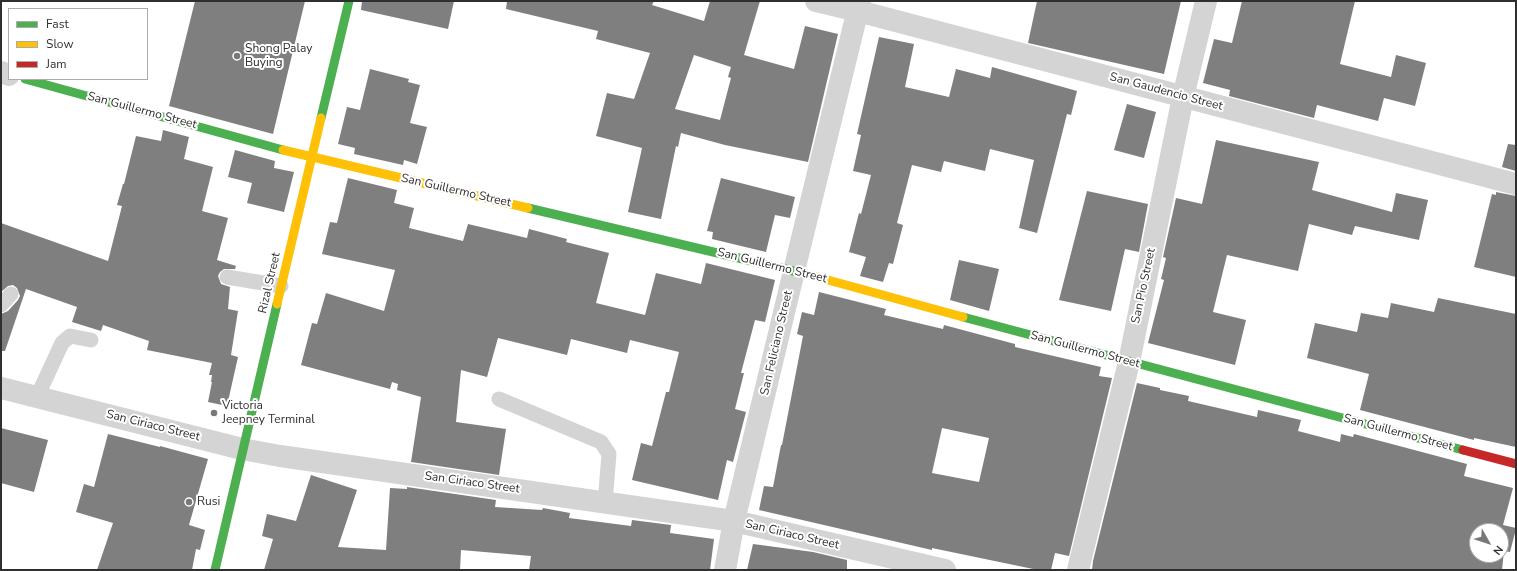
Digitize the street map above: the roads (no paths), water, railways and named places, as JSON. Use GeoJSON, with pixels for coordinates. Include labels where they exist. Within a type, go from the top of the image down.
{"type":"FeatureCollection","features":[{"type":"Feature","properties":{"kind":"street","name":"Rizal Street"},"geometry":{"type":"LineString","coordinates":[[215,570],[242,449],[349,1]]}},
{"type":"Feature","properties":{"kind":"street","name":"San Gaudencio Street"},"geometry":{"type":"LineString","coordinates":[[816,1],[859,6],[1183,97],[1516,184]]}},
{"type":"Feature","properties":{"kind":"street","name":"San Pio Street"},"geometry":{"type":"LineString","coordinates":[[1078,570],[1128,362],[1183,97],[1206,1]]}},
{"type":"Feature","properties":{"kind":"street","name":"San Feliciano Street"},"geometry":{"type":"LineString","coordinates":[[725,570],[734,522],[859,6]]}},
{"type":"Feature","properties":{"kind":"street","name":"San Guillermo Street"},"geometry":{"type":"LineString","coordinates":[[29,80],[312,157],[794,271],[1128,362],[1516,464]]}},
{"type":"Feature","properties":{"kind":"street","name":"San Ciriaco Street"},"geometry":{"type":"LineString","coordinates":[[1,388],[242,449],[280,456],[734,522],[945,570]]}},
{"type":"Feature","properties":{"kind":"lane"},"geometry":{"type":"LineString","coordinates":[[227,277],[281,286]]}},
{"type":"Feature","properties":{"kind":"lane"},"geometry":{"type":"LineString","coordinates":[[38,397],[62,343],[70,336],[91,340]]}},
{"type":"Feature","properties":{"kind":"lane"},"geometry":{"type":"LineString","coordinates":[[500,399],[601,442],[609,454],[605,503]]}},
{"type":"Feature","properties":{"kind":"place","name":"Shong Palay Buying"},"geometry":{"type":"Point","coordinates":[237,56]}},
{"type":"Feature","properties":{"kind":"place","name":"Victoria Jeepney Terminal"},"geometry":{"type":"Point","coordinates":[214,413]}},
{"type":"Feature","properties":{"kind":"place","name":"Rusi"},"geometry":{"type":"Point","coordinates":[189,502]}}]}
